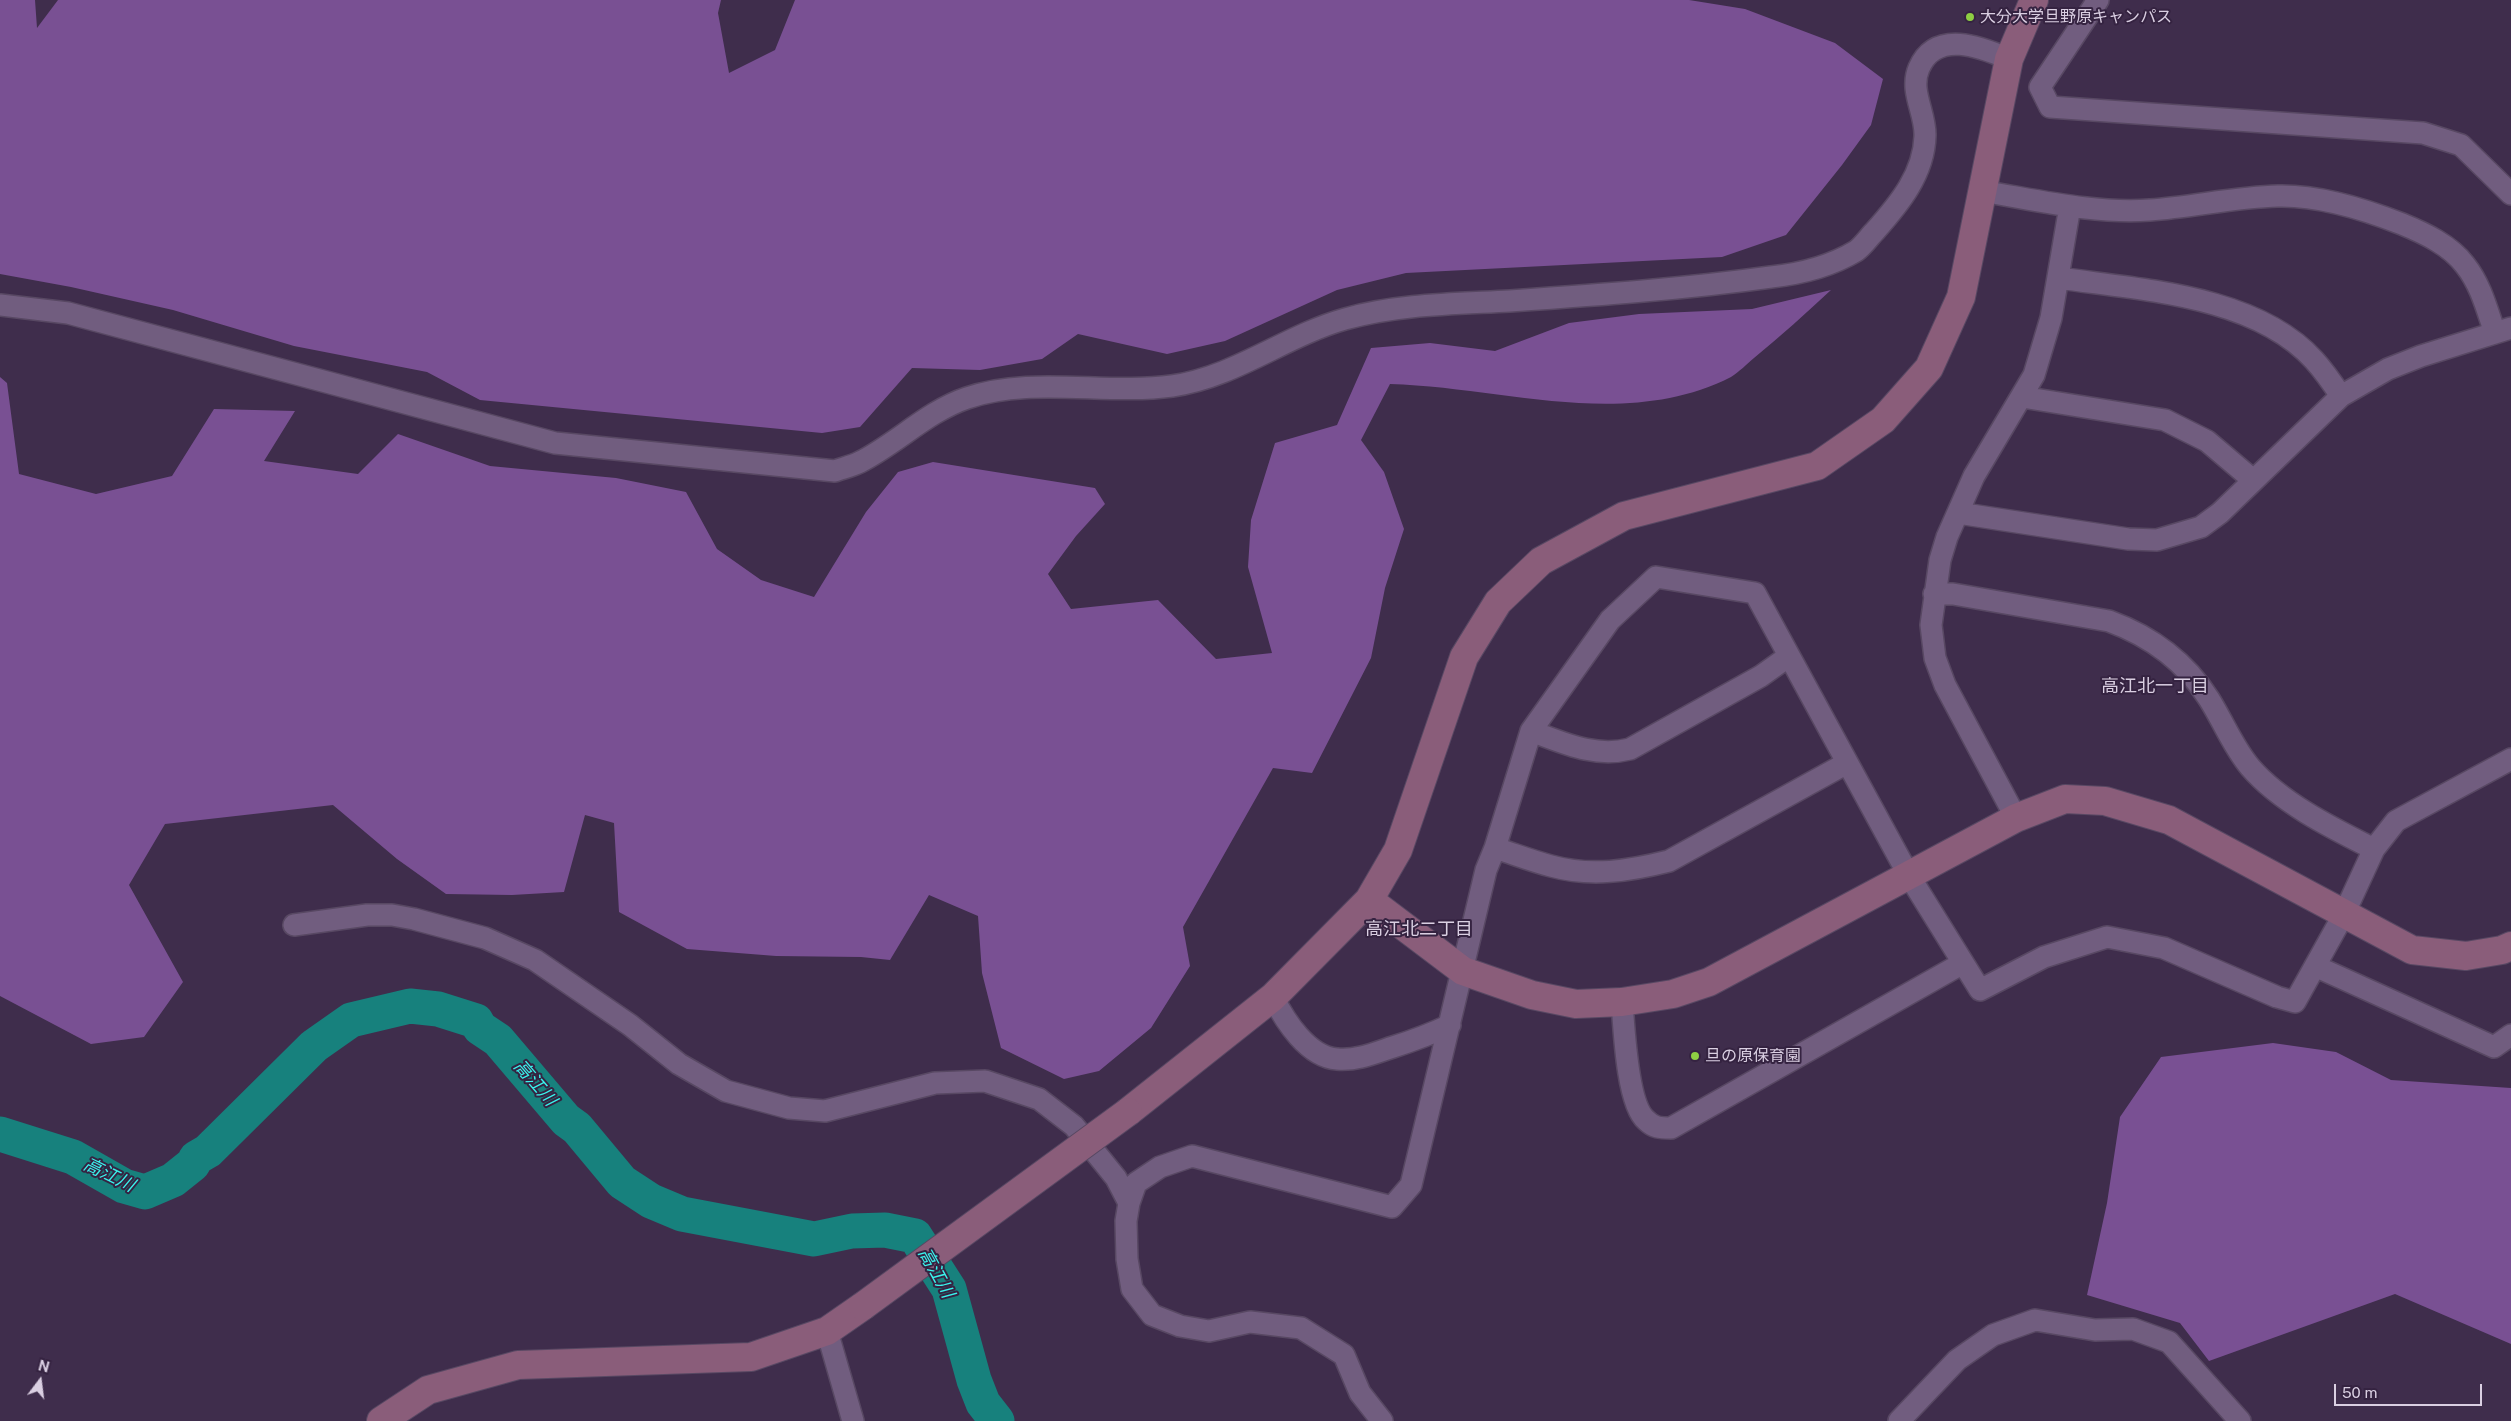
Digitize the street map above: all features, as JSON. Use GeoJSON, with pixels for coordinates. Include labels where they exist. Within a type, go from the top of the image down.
{"type":"FeatureCollection","features":[{"type":"Feature","properties":{"kind":"street"},"geometry":{"type":"LineString","coordinates":[[381,1421],[428,1390],[518,1365],[751,1357],[827,1331],[1128,1112],[1273,997],[1369,900],[1398,850],[1464,657],[1498,602],[1541,561],[1624,516],[1817,466],[1883,420],[1929,368],[1961,297],[2009,59],[2034,0]]}},
{"type":"Feature","properties":{"kind":"street"},"geometry":{"type":"LineString","coordinates":[[2098,0],[2040,87],[2050,107],[2423,133],[2461,145],[2511,194]]}},
{"type":"Feature","properties":{"kind":"street"},"geometry":{"type":"LineString","coordinates":[[0,305],[68,313],[555,443],[834,471],[861,462],[912,428],[966,398],[1019,386],[1088,389],[1161,386],[1209,379],[1299,337],[1345,319],[1403,308],[1679,289],[1800,274],[1858,250],[1911,186],[1921,161],[1925,134],[1914,85],[1919,68],[1926,57],[1940,47],[1959,42],[1981,47],[2009,59]]}},
{"type":"Feature","properties":{"kind":"street"},"geometry":{"type":"LineString","coordinates":[[1958,513],[2128,539],[2157,540],[2201,527],[2220,513],[2342,396],[2397,366],[2447,346],[2503,330],[2478,282],[2464,263],[2448,249],[2422,232],[2357,208],[2322,200],[2280,196],[2149,210],[2070,206],[1981,191]]}},
{"type":"Feature","properties":{"kind":"street"},"geometry":{"type":"LineString","coordinates":[[2016,818],[1945,686],[1935,658],[1931,625],[1940,560],[1958,513],[1974,476],[2034,375],[2059,278],[2070,206]]}},
{"type":"Feature","properties":{"kind":"street"},"geometry":{"type":"LineString","coordinates":[[2059,278],[2200,300],[2263,321],[2314,359],[2342,396]]}},
{"type":"Feature","properties":{"kind":"street"},"geometry":{"type":"LineString","coordinates":[[2022,397],[2164,420],[2207,441],[2253,480]]}},
{"type":"Feature","properties":{"kind":"street"},"geometry":{"type":"LineString","coordinates":[[1382,1421],[1360,1393],[1344,1355],[1301,1328],[1250,1322],[1209,1331],[1180,1326],[1152,1315],[1132,1289],[1127,1259],[1126,1221],[1129,1203],[1136,1183],[1160,1167],[1192,1156],[1392,1207],[1410,1186],[1486,870],[1496,848],[1531,731],[1610,620],[1656,577],[1755,593],[1908,874],[1980,990],[2044,956],[2107,937],[2164,948],[2277,997],[2295,1002],[2344,914],[2374,849],[2396,821],[2511,759]]}},
{"type":"Feature","properties":{"kind":"street"},"geometry":{"type":"LineString","coordinates":[[1934,594],[1953,594],[2108,621],[2127,627],[2166,651],[2185,666],[2209,699],[2228,735],[2250,766],[2272,790],[2347,836],[2374,849]]}},
{"type":"Feature","properties":{"kind":"street"},"geometry":{"type":"LineString","coordinates":[[1531,731],[1591,751],[1612,754],[1630,749],[1761,676],[1789,656]]}},
{"type":"Feature","properties":{"kind":"street"},"geometry":{"type":"LineString","coordinates":[[1496,848],[1551,866],[1577,871],[1610,873],[1639,869],[1669,861],[1847,763]]}},
{"type":"Feature","properties":{"kind":"street"},"geometry":{"type":"LineString","coordinates":[[1369,900],[1463,971],[1532,995],[1576,1004],[1622,1002],[1673,994],[1709,982],[2016,818],[2065,799],[2105,801],[2169,820],[2412,950],[2466,956],[2502,950],[2511,946]]}},
{"type":"Feature","properties":{"kind":"street"},"geometry":{"type":"LineString","coordinates":[[294,925],[366,915],[392,915],[485,938],[535,960],[630,1025],[679,1064],[726,1091],[789,1108],[825,1111],[943,1082],[985,1081],[1040,1098],[1074,1126],[1116,1178],[1129,1203]]}},
{"type":"Feature","properties":{"kind":"street"},"geometry":{"type":"LineString","coordinates":[[1622,1002],[1628,1066],[1637,1106],[1644,1119],[1657,1128],[1671,1128],[1963,963]]}},
{"type":"Feature","properties":{"kind":"street"},"geometry":{"type":"LineString","coordinates":[[2315,966],[2494,1047],[2511,1036]]}},
{"type":"Feature","properties":{"kind":"street"},"geometry":{"type":"LineString","coordinates":[[1273,997],[1284,1019],[1314,1051],[1335,1059],[1368,1055],[1433,1033],[1450,1025]]}},
{"type":"Feature","properties":{"kind":"street"},"geometry":{"type":"LineString","coordinates":[[1899,1421],[1957,1360],[1993,1336],[2035,1320],[2095,1330],[2133,1329],[2169,1342],[2240,1421]]}},
{"type":"Feature","properties":{"kind":"street"},"geometry":{"type":"LineString","coordinates":[[827,1331],[853,1421]]}},
{"type":"Feature","properties":{"kind":"shaded area"},"geometry":{"type":"Polygon","coordinates":[[[0,0],[35,0],[37,28],[58,0],[721,0],[718,13],[729,73],[775,50],[795,0],[1689,0],[1745,9],[1835,43],[1883,79],[1871,125],[1842,165],[1786,235],[1722,257],[1406,273],[1337,290],[1225,341],[1167,354],[1078,334],[1042,359],[980,370],[912,368],[860,427],[822,433],[480,400],[427,372],[294,346],[173,310],[71,287],[0,274],[0,0]]]}},
{"type":"Feature","properties":{"kind":"shaded area"},"geometry":{"type":"Polygon","coordinates":[[[1831,290],[1734,375],[1691,393],[1649,401],[1606,404],[1563,402],[1390,384],[1361,440],[1384,472],[1404,529],[1385,588],[1371,658],[1312,773],[1273,768],[1183,927],[1190,966],[1151,1028],[1099,1071],[1064,1079],[1001,1048],[982,973],[978,916],[929,895],[890,960],[861,957],[776,956],[687,949],[619,912],[614,823],[585,815],[564,892],[512,895],[446,894],[397,859],[333,805],[165,824],[129,885],[183,982],[144,1037],[91,1044],[0,996],[0,377],[7,383],[19,474],[96,494],[172,476],[214,409],[295,411],[264,461],[358,474],[398,434],[490,466],[616,478],[686,492],[717,549],[761,580],[814,597],[866,512],[898,472],[933,462],[1095,488],[1105,504],[1076,536],[1048,574],[1071,609],[1158,600],[1216,659],[1272,653],[1248,567],[1251,520],[1275,443],[1337,425],[1371,348],[1430,343],[1495,351],[1569,323],[1639,314],[1752,309],[1831,290]]]}},
{"type":"Feature","properties":{"kind":"shaded area"},"geometry":{"type":"Polygon","coordinates":[[[2273,1043],[2336,1052],[2391,1080],[2511,1088],[2511,1344],[2395,1294],[2209,1361],[2180,1323],[2087,1295],[2107,1203],[2120,1117],[2161,1057],[2273,1043]]]}},
{"type":"Feature","properties":{"kind":"waterway","name":"高江川"},"geometry":{"type":"LineString","coordinates":[[0,1134],[73,1157],[124,1186],[145,1192],[173,1180],[193,1164],[196,1158],[208,1151],[314,1046],[351,1020],[410,1006],[438,1009],[476,1021],[480,1028],[498,1040],[566,1120],[577,1128],[622,1182],[651,1201],[682,1214],[814,1239],[852,1231],[885,1230],[915,1236],[949,1289],[974,1380],[983,1403],[997,1421]]}},
{"type":"Feature","properties":{"kind":"place","name":"大分大学旦野原キャンパス"},"geometry":{"type":"Point","coordinates":[1970,17]}},
{"type":"Feature","properties":{"kind":"place","name":"旦の原保育園"},"geometry":{"type":"Point","coordinates":[1695,1056]}},
{"type":"Feature","properties":{"kind":"district","name":"高江北一丁目"},"geometry":{"type":"Point","coordinates":[2155,686]}},
{"type":"Feature","properties":{"kind":"district","name":"高江北二丁目"},"geometry":{"type":"Point","coordinates":[1419,929]}}]}
